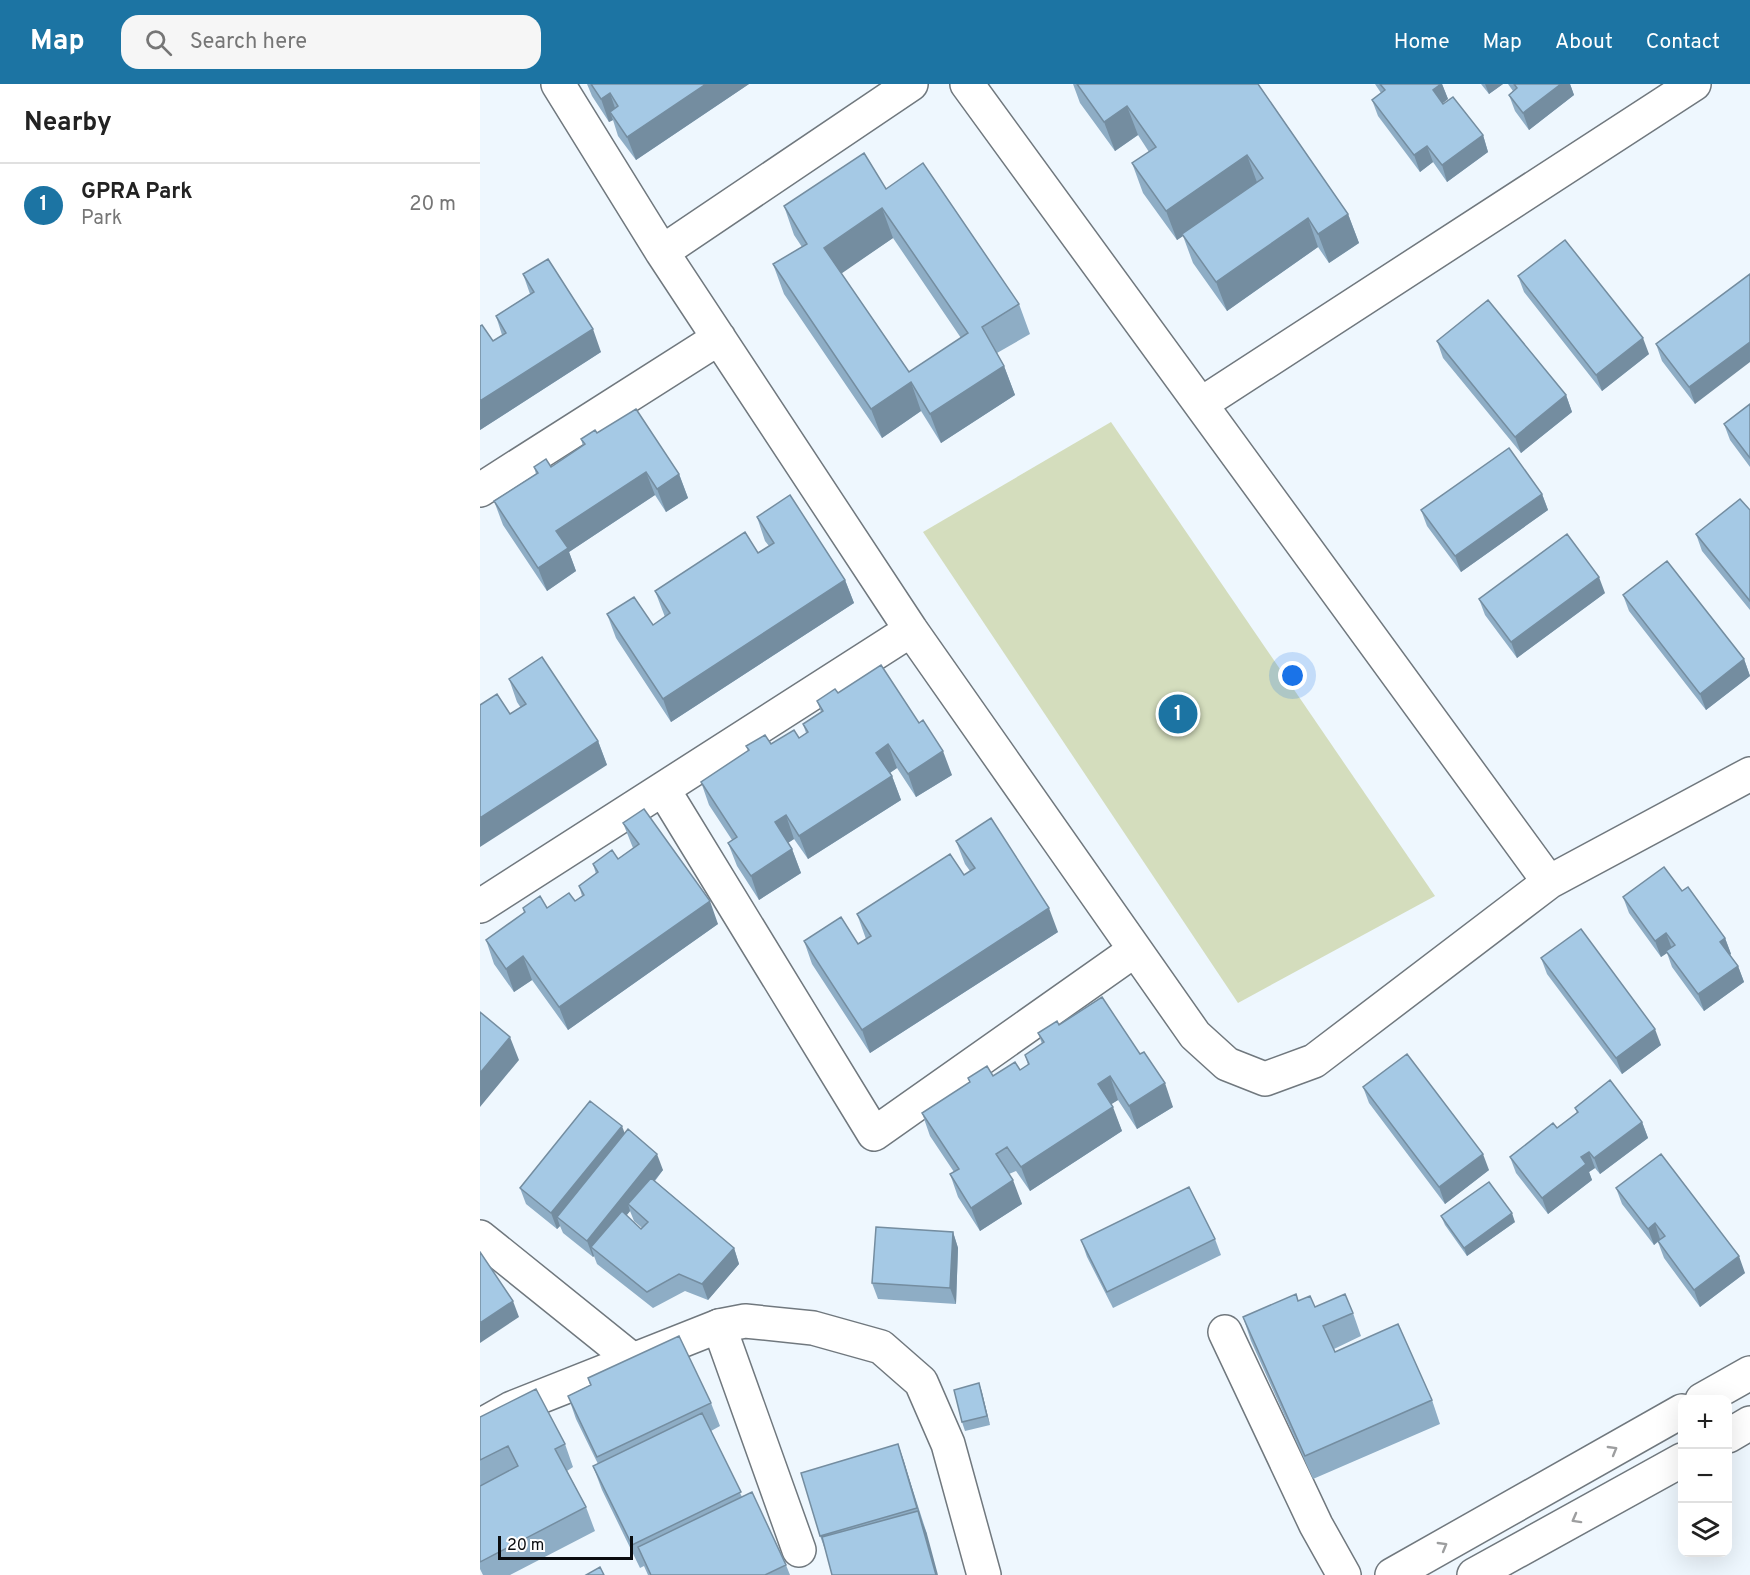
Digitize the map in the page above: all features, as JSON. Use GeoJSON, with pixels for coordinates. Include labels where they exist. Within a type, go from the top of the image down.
{"type":"FeatureCollection","features":[{"type":"Feature","properties":{"kind":"street"},"geometry":{"type":"LineString","coordinates":[[558,84],[662,252],[911,630],[1195,1035],[1227,1064],[1265,1079],[1314,1061],[1549,882],[1750,774]]}},
{"type":"Feature","properties":{"kind":"street"},"geometry":{"type":"LineString","coordinates":[[662,252],[910,84]]}},
{"type":"Feature","properties":{"kind":"street"},"geometry":{"type":"LineString","coordinates":[[967,84],[1549,882]]}},
{"type":"Feature","properties":{"kind":"street"},"geometry":{"type":"LineString","coordinates":[[1201,404],[1694,84]]}},
{"type":"Feature","properties":{"kind":"street"},"geometry":{"type":"LineString","coordinates":[[480,490],[719,338]]}},
{"type":"Feature","properties":{"kind":"street"},"geometry":{"type":"LineString","coordinates":[[480,906],[911,630]]}},
{"type":"Feature","properties":{"kind":"street"},"geometry":{"type":"LineString","coordinates":[[663,789],[874,1134],[1135,950]]}},
{"type":"Feature","properties":{"kind":"street"},"geometry":{"type":"LineString","coordinates":[[480,1237],[634,1361]]}},
{"type":"Feature","properties":{"kind":"street"},"geometry":{"type":"LineString","coordinates":[[480,1426],[512,1408],[719,1326],[745,1321],[813,1328],[881,1347],[921,1382],[948,1444],[984,1575]]}},
{"type":"Feature","properties":{"kind":"street"},"geometry":{"type":"LineString","coordinates":[[719,1326],[799,1550]]}},
{"type":"Feature","properties":{"kind":"street"},"geometry":{"type":"LineString","coordinates":[[1225,1332],[1316,1526],[1344,1575]]}},
{"type":"Feature","properties":{"kind":"street"},"geometry":{"type":"LineString","coordinates":[[1711,1395],[1750,1372]]}},
{"type":"Feature","properties":{"kind":"street"},"geometry":{"type":"LineString","coordinates":[[1392,1575],[1678,1414]]}},
{"type":"Feature","properties":{"kind":"street"},"geometry":{"type":"LineString","coordinates":[[1732,1434],[1750,1423]]}},
{"type":"Feature","properties":{"kind":"street"},"geometry":{"type":"LineString","coordinates":[[1474,1575],[1678,1463]]}},
{"type":"Feature","properties":{"kind":"green space"},"geometry":{"type":"Polygon","coordinates":[[[1111,422],[1435,896],[1238,1003],[923,532],[1111,422]]]}},
{"type":"Feature","properties":{"kind":"building"},"geometry":{"type":"Polygon","coordinates":[[[591,84],[706,84],[627,137],[610,112],[618,106],[610,93],[601,99],[591,84]]]}},
{"type":"Feature","properties":{"kind":"building"},"geometry":{"type":"Polygon","coordinates":[[[1077,84],[1258,84],[1348,214],[1318,234],[1308,218],[1216,282],[1182,234],[1263,178],[1247,155],[1166,211],[1132,163],[1156,147],[1127,106],[1104,122],[1077,84]]]}},
{"type":"Feature","properties":{"kind":"building"},"geometry":{"type":"Polygon","coordinates":[[[1380,84],[1441,84],[1433,90],[1443,104],[1453,97],[1483,135],[1442,165],[1427,146],[1414,155],[1372,100],[1385,90],[1380,84]]]}},
{"type":"Feature","properties":{"kind":"building"},"geometry":{"type":"Polygon","coordinates":[[[1514,84],[1561,84],[1523,113],[1509,95],[1517,88],[1514,84]]]}},
{"type":"Feature","properties":{"kind":"building"},"geometry":{"type":"Polygon","coordinates":[[[864,153],[886,189],[923,163],[1019,304],[982,327],[1004,366],[930,414],[911,382],[871,409],[773,264],[807,244],[784,206],[864,153]],[[882,208],[824,248],[909,372],[968,333],[882,208]]]}},
{"type":"Feature","properties":{"kind":"building"},"geometry":{"type":"Polygon","coordinates":[[[1565,240],[1643,338],[1596,375],[1518,276],[1565,240]]]}},
{"type":"Feature","properties":{"kind":"building"},"geometry":{"type":"Polygon","coordinates":[[[548,259],[593,329],[480,401],[480,326],[482,325],[493,341],[506,333],[496,316],[534,292],[523,274],[548,259]]]}},
{"type":"Feature","properties":{"kind":"building"},"geometry":{"type":"Polygon","coordinates":[[[1750,274],[1750,342],[1689,387],[1656,344],[1750,274]]]}},
{"type":"Feature","properties":{"kind":"building"},"geometry":{"type":"Polygon","coordinates":[[[1488,300],[1566,395],[1515,437],[1437,341],[1488,300]]]}},
{"type":"Feature","properties":{"kind":"building"},"geometry":{"type":"Polygon","coordinates":[[[1750,404],[1750,458],[1724,424],[1750,404]]]}},
{"type":"Feature","properties":{"kind":"building"},"geometry":{"type":"Polygon","coordinates":[[[636,409],[679,474],[657,489],[646,472],[556,531],[568,548],[538,568],[494,501],[538,473],[534,467],[546,459],[551,467],[585,444],[581,439],[595,430],[597,433],[636,409]]]}},
{"type":"Feature","properties":{"kind":"building"},"geometry":{"type":"Polygon","coordinates":[[[1509,448],[1542,494],[1455,556],[1421,510],[1509,448]]]}},
{"type":"Feature","properties":{"kind":"building"},"geometry":{"type":"Polygon","coordinates":[[[790,495],[845,580],[663,699],[607,614],[634,597],[653,625],[670,613],[655,591],[745,532],[758,553],[774,543],[757,517],[790,495]]]}},
{"type":"Feature","properties":{"kind":"building"},"geometry":{"type":"Polygon","coordinates":[[[1740,499],[1750,510],[1750,601],[1696,534],[1740,499]]]}},
{"type":"Feature","properties":{"kind":"building"},"geometry":{"type":"Polygon","coordinates":[[[1567,534],[1599,577],[1511,642],[1479,599],[1567,534]]]}},
{"type":"Feature","properties":{"kind":"building"},"geometry":{"type":"Polygon","coordinates":[[[1667,561],[1744,659],[1700,694],[1623,595],[1667,561]]]}},
{"type":"Feature","properties":{"kind":"building"},"geometry":{"type":"Polygon","coordinates":[[[542,657],[598,741],[480,818],[480,705],[497,694],[510,714],[526,704],[509,679],[542,657]]]}},
{"type":"Feature","properties":{"kind":"building"},"geometry":{"type":"Polygon","coordinates":[[[881,665],[919,723],[923,720],[943,751],[908,774],[888,744],[876,753],[892,776],[799,836],[786,815],[775,822],[792,849],[751,876],[728,843],[737,837],[701,782],[749,750],[746,746],[765,735],[771,744],[794,730],[799,738],[808,732],[803,724],[823,711],[817,701],[835,689],[838,693],[881,665]]]}},
{"type":"Feature","properties":{"kind":"building"},"geometry":{"type":"Polygon","coordinates":[[[644,809],[710,901],[559,1007],[523,956],[506,969],[486,940],[525,912],[523,908],[540,896],[547,908],[569,893],[575,901],[584,895],[579,886],[598,872],[593,864],[612,850],[618,859],[639,844],[623,823],[644,809]]]}},
{"type":"Feature","properties":{"kind":"building"},"geometry":{"type":"Polygon","coordinates":[[[991,818],[1049,908],[862,1030],[804,941],[841,917],[858,944],[871,936],[857,914],[950,854],[964,875],[975,868],[956,841],[991,818]]]}},
{"type":"Feature","properties":{"kind":"building"},"geometry":{"type":"Polygon","coordinates":[[[1664,867],[1682,891],[1688,887],[1725,938],[1720,942],[1738,966],[1698,994],[1666,951],[1675,945],[1666,933],[1655,941],[1623,897],[1664,867]]]}},
{"type":"Feature","properties":{"kind":"building"},"geometry":{"type":"Polygon","coordinates":[[[1581,929],[1655,1029],[1616,1058],[1541,958],[1581,929]]]}},
{"type":"Feature","properties":{"kind":"building"},"geometry":{"type":"Polygon","coordinates":[[[1102,997],[1140,1054],[1144,1052],[1165,1083],[1129,1106],[1110,1076],[1098,1084],[1113,1107],[1021,1167],[1007,1147],[996,1154],[1013,1180],[971,1208],[950,1174],[959,1169],[922,1113],[970,1082],[968,1078],[987,1066],[993,1076],[1015,1062],[1020,1070],[1029,1064],[1025,1055],[1044,1042],[1038,1033],[1057,1021],[1059,1025],[1102,997]]]}},
{"type":"Feature","properties":{"kind":"building"},"geometry":{"type":"Polygon","coordinates":[[[480,1012],[510,1037],[480,1073],[480,1012]]]}},
{"type":"Feature","properties":{"kind":"building"},"geometry":{"type":"Polygon","coordinates":[[[1407,1054],[1483,1154],[1439,1187],[1363,1087],[1407,1054]]]}},
{"type":"Feature","properties":{"kind":"building"},"geometry":{"type":"Polygon","coordinates":[[[1610,1080],[1642,1122],[1594,1158],[1589,1152],[1581,1157],[1586,1164],[1542,1198],[1510,1157],[1553,1123],[1557,1128],[1578,1112],[1575,1108],[1610,1080]]]}},
{"type":"Feature","properties":{"kind":"building"},"geometry":{"type":"Polygon","coordinates":[[[590,1101],[622,1126],[551,1213],[520,1188],[590,1101]]]}},
{"type":"Feature","properties":{"kind":"building"},"geometry":{"type":"Polygon","coordinates":[[[628,1129],[657,1154],[587,1241],[557,1217],[628,1129]]]}},
{"type":"Feature","properties":{"kind":"building"},"geometry":{"type":"Polygon","coordinates":[[[1661,1154],[1739,1256],[1694,1290],[1658,1241],[1665,1236],[1655,1223],[1648,1229],[1616,1188],[1661,1154]]]}},
{"type":"Feature","properties":{"kind":"building"},"geometry":{"type":"Polygon","coordinates":[[[651,1178],[734,1248],[702,1284],[679,1274],[647,1292],[591,1247],[622,1211],[641,1229],[648,1222],[628,1204],[651,1178]]]}},
{"type":"Feature","properties":{"kind":"building"},"geometry":{"type":"Polygon","coordinates":[[[1489,1182],[1512,1213],[1464,1248],[1441,1216],[1489,1182]]]}},
{"type":"Feature","properties":{"kind":"building"},"geometry":{"type":"Polygon","coordinates":[[[1189,1187],[1215,1239],[1107,1292],[1081,1240],[1189,1187]]]}},
{"type":"Feature","properties":{"kind":"building"},"geometry":{"type":"Polygon","coordinates":[[[876,1227],[953,1232],[950,1288],[872,1283],[876,1227]]]}},
{"type":"Feature","properties":{"kind":"building"},"geometry":{"type":"Polygon","coordinates":[[[480,1252],[513,1301],[480,1323],[480,1252]]]}},
{"type":"Feature","properties":{"kind":"building"},"geometry":{"type":"Polygon","coordinates":[[[1296,1294],[1298,1301],[1310,1296],[1315,1307],[1345,1294],[1353,1313],[1323,1326],[1335,1352],[1398,1324],[1432,1400],[1305,1456],[1243,1317],[1296,1294]]]}},
{"type":"Feature","properties":{"kind":"building"},"geometry":{"type":"Polygon","coordinates":[[[679,1336],[711,1403],[597,1457],[568,1396],[591,1385],[588,1378],[679,1336]]]}},
{"type":"Feature","properties":{"kind":"building"},"geometry":{"type":"Polygon","coordinates":[[[979,1383],[987,1416],[962,1422],[954,1390],[979,1383]]]}},
{"type":"Feature","properties":{"kind":"building"},"geometry":{"type":"Polygon","coordinates":[[[536,1389],[565,1444],[555,1449],[586,1507],[480,1562],[480,1486],[518,1466],[508,1446],[480,1460],[480,1417],[536,1389]]]}},
{"type":"Feature","properties":{"kind":"building"},"geometry":{"type":"Polygon","coordinates":[[[702,1413],[741,1492],[632,1545],[593,1466],[702,1413]]]}},
{"type":"Feature","properties":{"kind":"building"},"geometry":{"type":"Polygon","coordinates":[[[898,1444],[917,1508],[820,1536],[801,1473],[898,1444]]]}},
{"type":"Feature","properties":{"kind":"building"},"geometry":{"type":"Polygon","coordinates":[[[752,1492],[786,1565],[765,1575],[651,1575],[638,1547],[752,1492]]]}},
{"type":"Feature","properties":{"kind":"building"},"geometry":{"type":"Polygon","coordinates":[[[918,1511],[936,1575],[832,1575],[822,1537],[918,1511]]]}},
{"type":"Feature","properties":{"kind":"building"},"geometry":{"type":"Polygon","coordinates":[[[600,1567],[604,1575],[586,1575],[600,1567]]]}},
{"type":"Feature","properties":{"kind":"place","name":"GPRA Park"},"geometry":{"type":"Point","coordinates":[1178,714]}}]}
